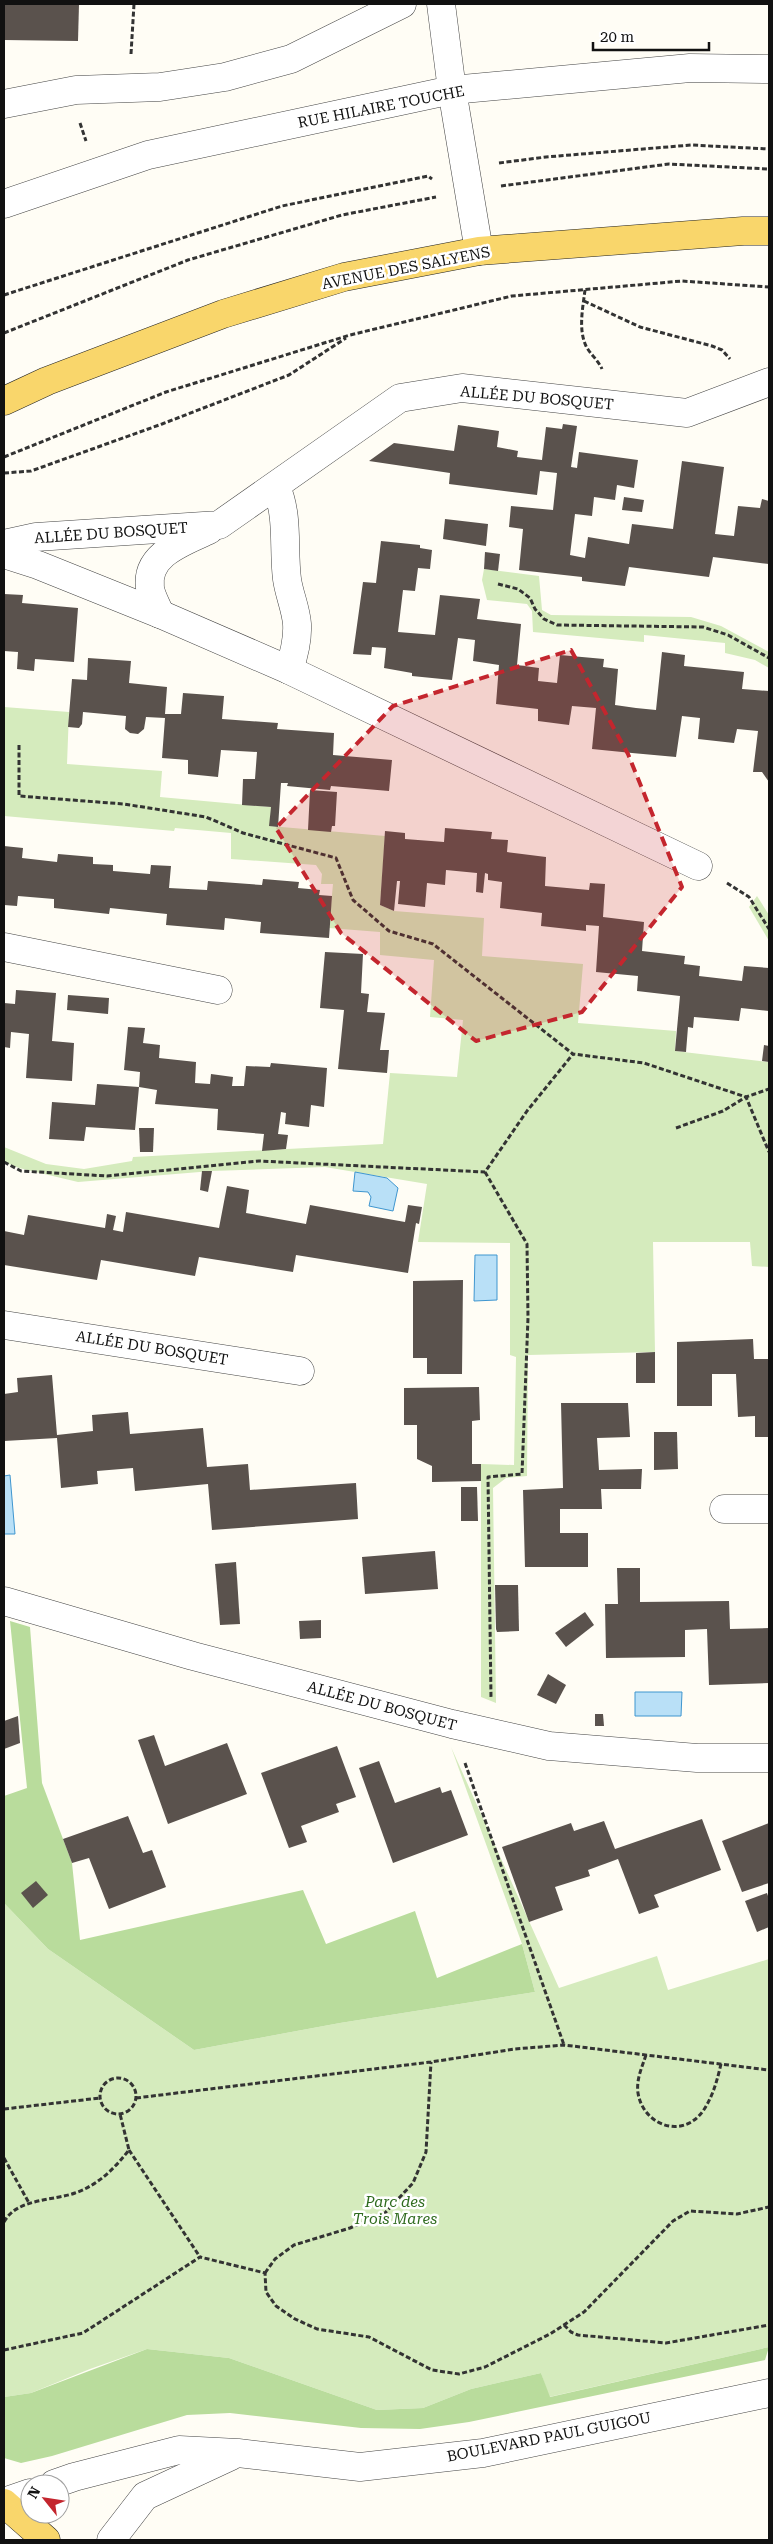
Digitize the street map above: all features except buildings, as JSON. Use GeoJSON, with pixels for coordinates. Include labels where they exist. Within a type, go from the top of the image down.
{"type":"FeatureCollection","features":[{"type":"Feature","properties":{"kind":"main road","name":"AVENUE DES SALYENS"},"geometry":{"type":"LineString","coordinates":[[4,401],[47,381],[223,314],[344,277],[479,251],[743,231],[769,231]]}},
{"type":"Feature","properties":{"kind":"main road"},"geometry":{"type":"LineString","coordinates":[[4,2503],[46,2540]]}},
{"type":"Feature","properties":{"kind":"street"},"geometry":{"type":"LineString","coordinates":[[4,104],[76,90],[160,87],[225,77],[292,58],[402,4]]}},
{"type":"Feature","properties":{"kind":"street"},"geometry":{"type":"LineString","coordinates":[[441,4],[452,90],[479,251]]}},
{"type":"Feature","properties":{"kind":"street","name":"RUE HILAIRE TOUCHE"},"geometry":{"type":"LineString","coordinates":[[4,204],[148,155],[452,90],[690,68],[769,69]]}},
{"type":"Feature","properties":{"kind":"street","name":"ALLÉE DU BOSQUET"},"geometry":{"type":"LineString","coordinates":[[160,614],[150,589],[150,569],[163,554],[219,525],[276,487],[400,398],[462,388],[687,413],[731,398],[769,382]]}},
{"type":"Feature","properties":{"kind":"street"},"geometry":{"type":"LineString","coordinates":[[276,487],[282,499],[285,516],[287,579],[297,624],[296,648],[289,670]]}},
{"type":"Feature","properties":{"kind":"street","name":"ALLÉE DU BOSQUET"},"geometry":{"type":"LineString","coordinates":[[4,544],[36,537],[219,525]]}},
{"type":"Feature","properties":{"kind":"street"},"geometry":{"type":"LineString","coordinates":[[4,554],[38,565],[160,614],[289,670],[698,866]]}},
{"type":"Feature","properties":{"kind":"street"},"geometry":{"type":"LineString","coordinates":[[4,947],[218,990]]}},
{"type":"Feature","properties":{"kind":"street","name":"ALLÉE DU BOSQUET"},"geometry":{"type":"LineString","coordinates":[[4,1325],[300,1371]]}},
{"type":"Feature","properties":{"kind":"street"},"geometry":{"type":"LineString","coordinates":[[724,1509],[769,1509]]}},
{"type":"Feature","properties":{"kind":"street","name":"ALLÉE DU BOSQUET"},"geometry":{"type":"LineString","coordinates":[[4,1601],[203,1658],[491,1734],[559,1747],[697,1758],[769,1758]]}},
{"type":"Feature","properties":{"kind":"street","name":"BOULEVARD PAUL GUIGOU"},"geometry":{"type":"LineString","coordinates":[[70,2478],[180,2450],[238,2453],[360,2467],[483,2452],[769,2394]]}},
{"type":"Feature","properties":{"kind":"street"},"geometry":{"type":"LineString","coordinates":[[111,2540],[145,2496],[238,2453]]}},
{"type":"Feature","properties":{"kind":"street"},"geometry":{"type":"LineString","coordinates":[[4,2503],[20,2497]]}},
{"type":"Feature","properties":{"kind":"path"},"geometry":{"type":"LineString","coordinates":[[128,89],[133,4]]}},
{"type":"Feature","properties":{"kind":"path"},"geometry":{"type":"LineString","coordinates":[[494,171],[499,163],[691,145],[769,149]]}},
{"type":"Feature","properties":{"kind":"path"},"geometry":{"type":"LineString","coordinates":[[496,187],[669,164],[769,169]]}},
{"type":"Feature","properties":{"kind":"path"},"geometry":{"type":"LineString","coordinates":[[4,296],[282,206],[428,176],[436,182]]}},
{"type":"Feature","properties":{"kind":"path"},"geometry":{"type":"LineString","coordinates":[[4,333],[188,260],[342,214],[441,196]]}},
{"type":"Feature","properties":{"kind":"path"},"geometry":{"type":"LineString","coordinates":[[4,457],[166,392],[350,335],[512,296],[682,282],[769,287]]}},
{"type":"Feature","properties":{"kind":"path"},"geometry":{"type":"LineString","coordinates":[[585,290],[582,329],[586,346],[598,360],[605,377],[605,404]]}},
{"type":"Feature","properties":{"kind":"path"},"geometry":{"type":"LineString","coordinates":[[584,301],[640,326],[722,350],[730,359],[738,381],[731,398]]}},
{"type":"Feature","properties":{"kind":"path"},"geometry":{"type":"LineString","coordinates":[[4,473],[31,471],[162,424],[289,375],[350,335]]}},
{"type":"Feature","properties":{"kind":"path"},"geometry":{"type":"LineString","coordinates":[[498,584],[518,589],[530,598],[535,609],[544,619],[557,624],[703,627],[728,635],[769,658]]}},
{"type":"Feature","properties":{"kind":"path"},"geometry":{"type":"LineString","coordinates":[[19,745],[19,796],[124,804],[206,817],[243,833],[336,858],[353,900],[389,931],[433,944],[573,1054],[644,1063],[746,1096],[769,1152]]}},
{"type":"Feature","properties":{"kind":"path"},"geometry":{"type":"LineString","coordinates":[[698,866],[749,896],[769,929]]}},
{"type":"Feature","properties":{"kind":"path"},"geometry":{"type":"LineString","coordinates":[[485,1172],[526,1111],[573,1054]]}},
{"type":"Feature","properties":{"kind":"path"},"geometry":{"type":"LineString","coordinates":[[676,1128],[723,1111],[746,1096],[769,1089]]}},
{"type":"Feature","properties":{"kind":"path"},"geometry":{"type":"LineString","coordinates":[[4,1162],[22,1171],[107,1176],[259,1161],[485,1172]]}},
{"type":"Feature","properties":{"kind":"path"},"geometry":{"type":"LineString","coordinates":[[485,1172],[527,1244],[528,1318],[522,1474],[488,1477],[491,1734]]}},
{"type":"Feature","properties":{"kind":"path"},"geometry":{"type":"LineString","coordinates":[[452,1724],[564,2045]]}},
{"type":"Feature","properties":{"kind":"path"},"geometry":{"type":"LineString","coordinates":[[136,2098],[431,2062],[515,2049],[564,2045],[769,2070]]}},
{"type":"Feature","properties":{"kind":"path"},"geometry":{"type":"LineString","coordinates":[[646,2055],[638,2091],[642,2108],[654,2122],[670,2128],[688,2124],[702,2112],[714,2092],[721,2064]]}},
{"type":"Feature","properties":{"kind":"path"},"geometry":{"type":"LineString","coordinates":[[431,2062],[426,2152],[413,2183],[385,2213],[350,2228],[294,2245],[274,2259],[265,2274],[266,2292],[276,2306],[295,2319],[317,2329],[369,2337],[432,2370],[460,2374],[485,2368],[584,2312],[673,2221],[690,2211],[737,2214],[769,2206]]}},
{"type":"Feature","properties":{"kind":"path"},"geometry":{"type":"LineString","coordinates":[[117,2078],[124,2079],[133,2086],[136,2098],[131,2108],[120,2114],[109,2112],[101,2104],[100,2098],[102,2086],[117,2078]]}},
{"type":"Feature","properties":{"kind":"path"},"geometry":{"type":"LineString","coordinates":[[4,2109],[100,2098]]}},
{"type":"Feature","properties":{"kind":"path"},"geometry":{"type":"LineString","coordinates":[[120,2114],[129,2150],[200,2258],[265,2274]]}},
{"type":"Feature","properties":{"kind":"path"},"geometry":{"type":"LineString","coordinates":[[4,2222],[29,2203],[74,2194],[100,2181],[118,2165],[129,2150]]}},
{"type":"Feature","properties":{"kind":"path"},"geometry":{"type":"LineString","coordinates":[[4,2158],[29,2203]]}},
{"type":"Feature","properties":{"kind":"path"},"geometry":{"type":"LineString","coordinates":[[4,2350],[83,2333],[200,2258]]}},
{"type":"Feature","properties":{"kind":"path"},"geometry":{"type":"LineString","coordinates":[[564,2325],[570,2332],[578,2335],[666,2343],[769,2325]]}},
{"type":"Feature","properties":{"kind":"highlighted area"},"geometry":{"type":"Polygon","coordinates":[[[571,650],[628,754],[682,887],[582,1012],[476,1041],[341,933],[276,828],[393,706],[571,650]]]}},
{"type":"Feature","properties":{"kind":"green space"},"geometry":{"type":"Polygon","coordinates":[[[484,569],[539,576],[542,610],[551,615],[691,617],[721,626],[769,652],[769,668],[755,660],[725,653],[725,643],[644,635],[644,642],[533,632],[532,611],[527,604],[487,600],[482,580],[484,569]]]}},
{"type":"Feature","properties":{"kind":"green space"},"geometry":{"type":"Polygon","coordinates":[[[4,707],[69,712],[67,764],[162,771],[160,797],[271,807],[270,826],[385,836],[380,905],[394,911],[484,918],[482,956],[583,964],[578,1023],[676,1031],[675,1051],[769,1062],[769,1267],[752,1266],[750,1242],[653,1242],[655,1352],[528,1355],[527,1476],[506,1478],[493,1488],[496,1703],[481,1697],[481,1464],[514,1465],[516,1357],[510,1355],[510,1243],[418,1242],[427,1184],[325,1167],[212,1171],[78,1182],[19,1168],[4,1162],[4,1147],[46,1164],[84,1169],[132,1161],[133,1157],[383,1144],[390,1073],[457,1077],[463,1020],[430,1017],[434,960],[380,955],[380,932],[329,928],[333,884],[321,884],[322,874],[316,865],[231,859],[231,833],[175,828],[174,831],[4,816],[4,707]]]}},
{"type":"Feature","properties":{"kind":"green space"},"geometry":{"type":"Polygon","coordinates":[[[757,896],[769,915],[769,941],[749,907],[757,896]]]}},
{"type":"Feature","properties":{"kind":"green space"},"geometry":{"type":"Polygon","coordinates":[[[10,1621],[30,1627],[42,1783],[72,1863],[80,1940],[303,1890],[326,1944],[415,1911],[437,1978],[522,1944],[535,1992],[340,2023],[194,2050],[48,1949],[4,1903],[4,1796],[27,1788],[10,1621]]]}},
{"type":"Feature","properties":{"kind":"green space","name":"Parc des Trois Mares"},"geometry":{"type":"Polygon","coordinates":[[[451,1747],[559,1988],[657,1956],[668,1990],[769,1959],[769,2347],[549,2397],[541,2373],[471,2389],[423,2408],[377,2410],[229,2358],[147,2349],[90,2369],[31,2393],[4,2397],[4,1903],[48,1949],[194,2050],[340,2023],[535,1992],[522,1944],[451,1747]]]}},
{"type":"Feature","properties":{"kind":"green space"},"geometry":{"type":"Polygon","coordinates":[[[769,2347],[765,2360],[469,2422],[420,2429],[361,2428],[230,2413],[187,2415],[52,2456],[21,2463],[4,2458],[4,2397],[31,2393],[147,2349],[229,2358],[377,2410],[423,2408],[471,2389],[541,2373],[550,2397],[769,2347]]]}},
{"type":"Feature","properties":{"kind":"water"},"geometry":{"type":"Polygon","coordinates":[[[355,1172],[387,1178],[398,1188],[393,1211],[369,1206],[371,1197],[368,1192],[353,1191],[355,1172]]]}},
{"type":"Feature","properties":{"kind":"water"},"geometry":{"type":"Polygon","coordinates":[[[475,1255],[497,1255],[497,1300],[474,1301],[475,1255]]]}},
{"type":"Feature","properties":{"kind":"water"},"geometry":{"type":"Polygon","coordinates":[[[10,1475],[15,1534],[4,1534],[4,1476],[10,1475]]]}},
{"type":"Feature","properties":{"kind":"water"},"geometry":{"type":"Polygon","coordinates":[[[635,1692],[682,1692],[681,1716],[635,1716],[635,1692]]]}}]}
